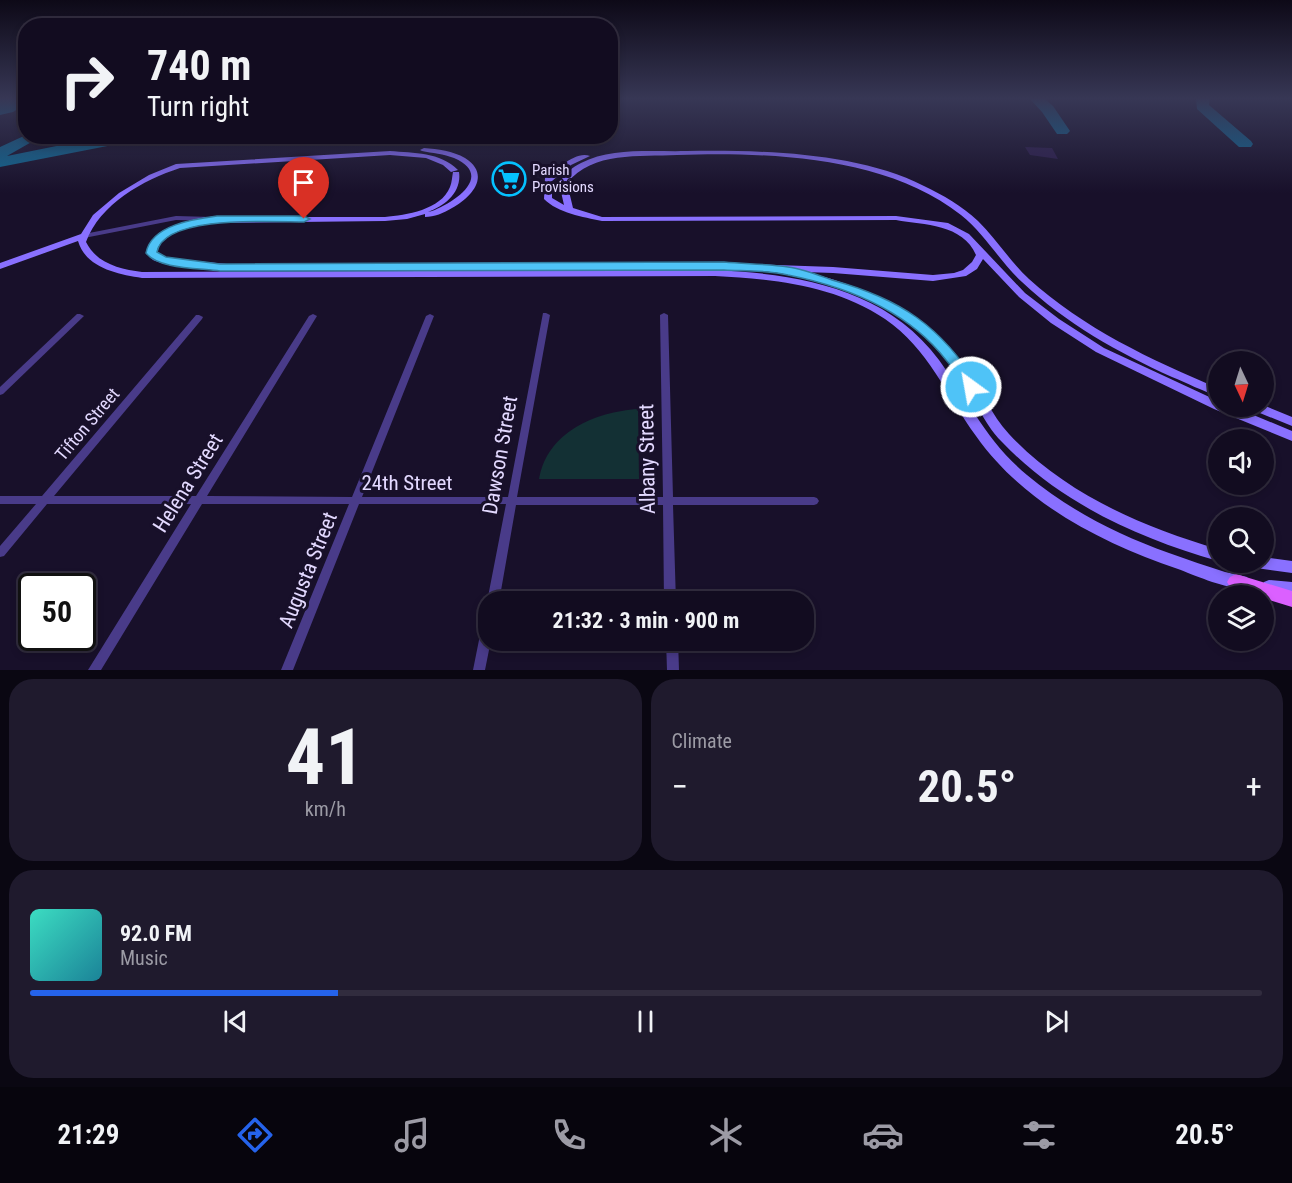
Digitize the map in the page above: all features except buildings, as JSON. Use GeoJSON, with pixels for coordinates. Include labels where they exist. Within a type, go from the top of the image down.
{"type":"FeatureCollection","features":[{"type":"Feature","properties":{"kind":"main road"},"geometry":{"type":"LineString","coordinates":[[977,248],[980,255],[976,265],[970,271],[953,277],[776,266],[227,267],[186,264],[153,256],[151,248],[163,235],[183,225],[217,219],[410,219],[450,207],[458,202],[472,185],[471,168],[463,160],[447,154],[407,148],[179,166],[155,173],[132,186],[93,222],[82,242],[87,252],[99,262],[125,272],[148,275],[715,273],[782,277],[821,286],[874,308],[904,328],[919,342],[937,365],[980,435],[1021,478],[1053,502],[1090,526],[1125,543],[1160,557],[1292,599]]}},
{"type":"Feature","properties":{"kind":"main road"},"geometry":{"type":"LineString","coordinates":[[672,153],[661,149],[618,149],[598,152],[557,171],[548,180],[548,199],[586,216],[609,219],[823,218],[907,219],[934,222],[961,232],[1022,295],[1054,321],[1100,350],[1208,401]]}},
{"type":"Feature","properties":{"kind":"main road"},"geometry":{"type":"LineString","coordinates":[[569,210],[563,183],[582,164],[612,156],[708,153],[807,159],[882,172],[911,182],[964,213],[1027,281],[1080,322],[1125,350],[1208,387]]}},
{"type":"Feature","properties":{"kind":"main road"},"geometry":{"type":"LineString","coordinates":[[255,160],[359,154],[406,154],[436,159],[455,172],[456,182],[451,193],[443,201],[427,210],[398,218],[362,220]]}},
{"type":"Feature","properties":{"kind":"main road"},"geometry":{"type":"LineString","coordinates":[[0,260],[68,238],[84,236]]}},
{"type":"Feature","properties":{"kind":"main road"},"geometry":{"type":"LineString","coordinates":[[0,266],[84,236]]}},
{"type":"Feature","properties":{"kind":"main road"},"geometry":{"type":"LineString","coordinates":[[724,266],[769,268],[813,276],[864,293],[904,313],[938,341],[953,358],[989,418],[1022,454],[1092,503],[1136,528],[1208,552]]}},
{"type":"Feature","properties":{"kind":"main road"},"geometry":{"type":"LineString","coordinates":[[1274,414],[1292,422]]}},
{"type":"Feature","properties":{"kind":"main road"},"geometry":{"type":"LineString","coordinates":[[1246,417],[1292,436]]}},
{"type":"Feature","properties":{"kind":"main road"},"geometry":{"type":"LineString","coordinates":[[1274,565],[1292,567]]}},
{"type":"Feature","properties":{"kind":"main road"},"geometry":{"type":"LineString","coordinates":[[1236,582],[1292,589]]}},
{"type":"Feature","properties":{"kind":"street"},"geometry":{"type":"LineString","coordinates":[[84,236],[176,218],[217,219]]}},
{"type":"Feature","properties":{"kind":"street","name":"Dawson Street"},"geometry":{"type":"LineString","coordinates":[[495,591],[546,315]]}},
{"type":"Feature","properties":{"kind":"street","name":"Albany Street"},"geometry":{"type":"LineString","coordinates":[[663,315],[670,591]]}},
{"type":"Feature","properties":{"kind":"street"},"geometry":{"type":"LineString","coordinates":[[0,392],[80,316]]}},
{"type":"Feature","properties":{"kind":"street","name":"Tifton Street"},"geometry":{"type":"LineString","coordinates":[[0,553],[199,316]]}},
{"type":"Feature","properties":{"kind":"street","name":"Helena Street"},"geometry":{"type":"LineString","coordinates":[[94,670],[313,316]]}},
{"type":"Feature","properties":{"kind":"street","name":"Augusta Street"},"geometry":{"type":"LineString","coordinates":[[287,670],[430,316]]}},
{"type":"Feature","properties":{"kind":"street","name":"24th Street"},"geometry":{"type":"LineString","coordinates":[[0,500],[814,501]]}},
{"type":"Feature","properties":{"kind":"street"},"geometry":{"type":"LineString","coordinates":[[479,670],[483,651]]}},
{"type":"Feature","properties":{"kind":"street"},"geometry":{"type":"LineString","coordinates":[[672,651],[673,670]]}},
{"type":"Feature","properties":{"kind":"green space"},"geometry":{"type":"Polygon","coordinates":[[[638,409],[639,479],[539,479],[552,449],[575,428],[606,415],[638,409]]]}},
{"type":"Feature","properties":{"kind":"taxiway"},"geometry":{"type":"LineString","coordinates":[[1229,130],[1245,144]]}},
{"type":"Feature","properties":{"kind":"taxiway"},"geometry":{"type":"LineString","coordinates":[[0,153],[19,144]]}},
{"type":"Feature","properties":{"kind":"taxiway"},"geometry":{"type":"LineString","coordinates":[[0,162],[92,144]]}},
{"type":"Feature","properties":{"kind":"place","name":"Parish Provisions"},"geometry":{"type":"Point","coordinates":[509,179]}},
{"type":"Feature","properties":{"kind":"route"},"geometry":{"type":"LineString","coordinates":[[304,219],[217,219],[183,225],[163,235],[151,248],[151,253],[164,261],[220,267],[724,266],[788,271],[846,286],[904,313],[938,341],[953,358],[971,387]]}}]}
